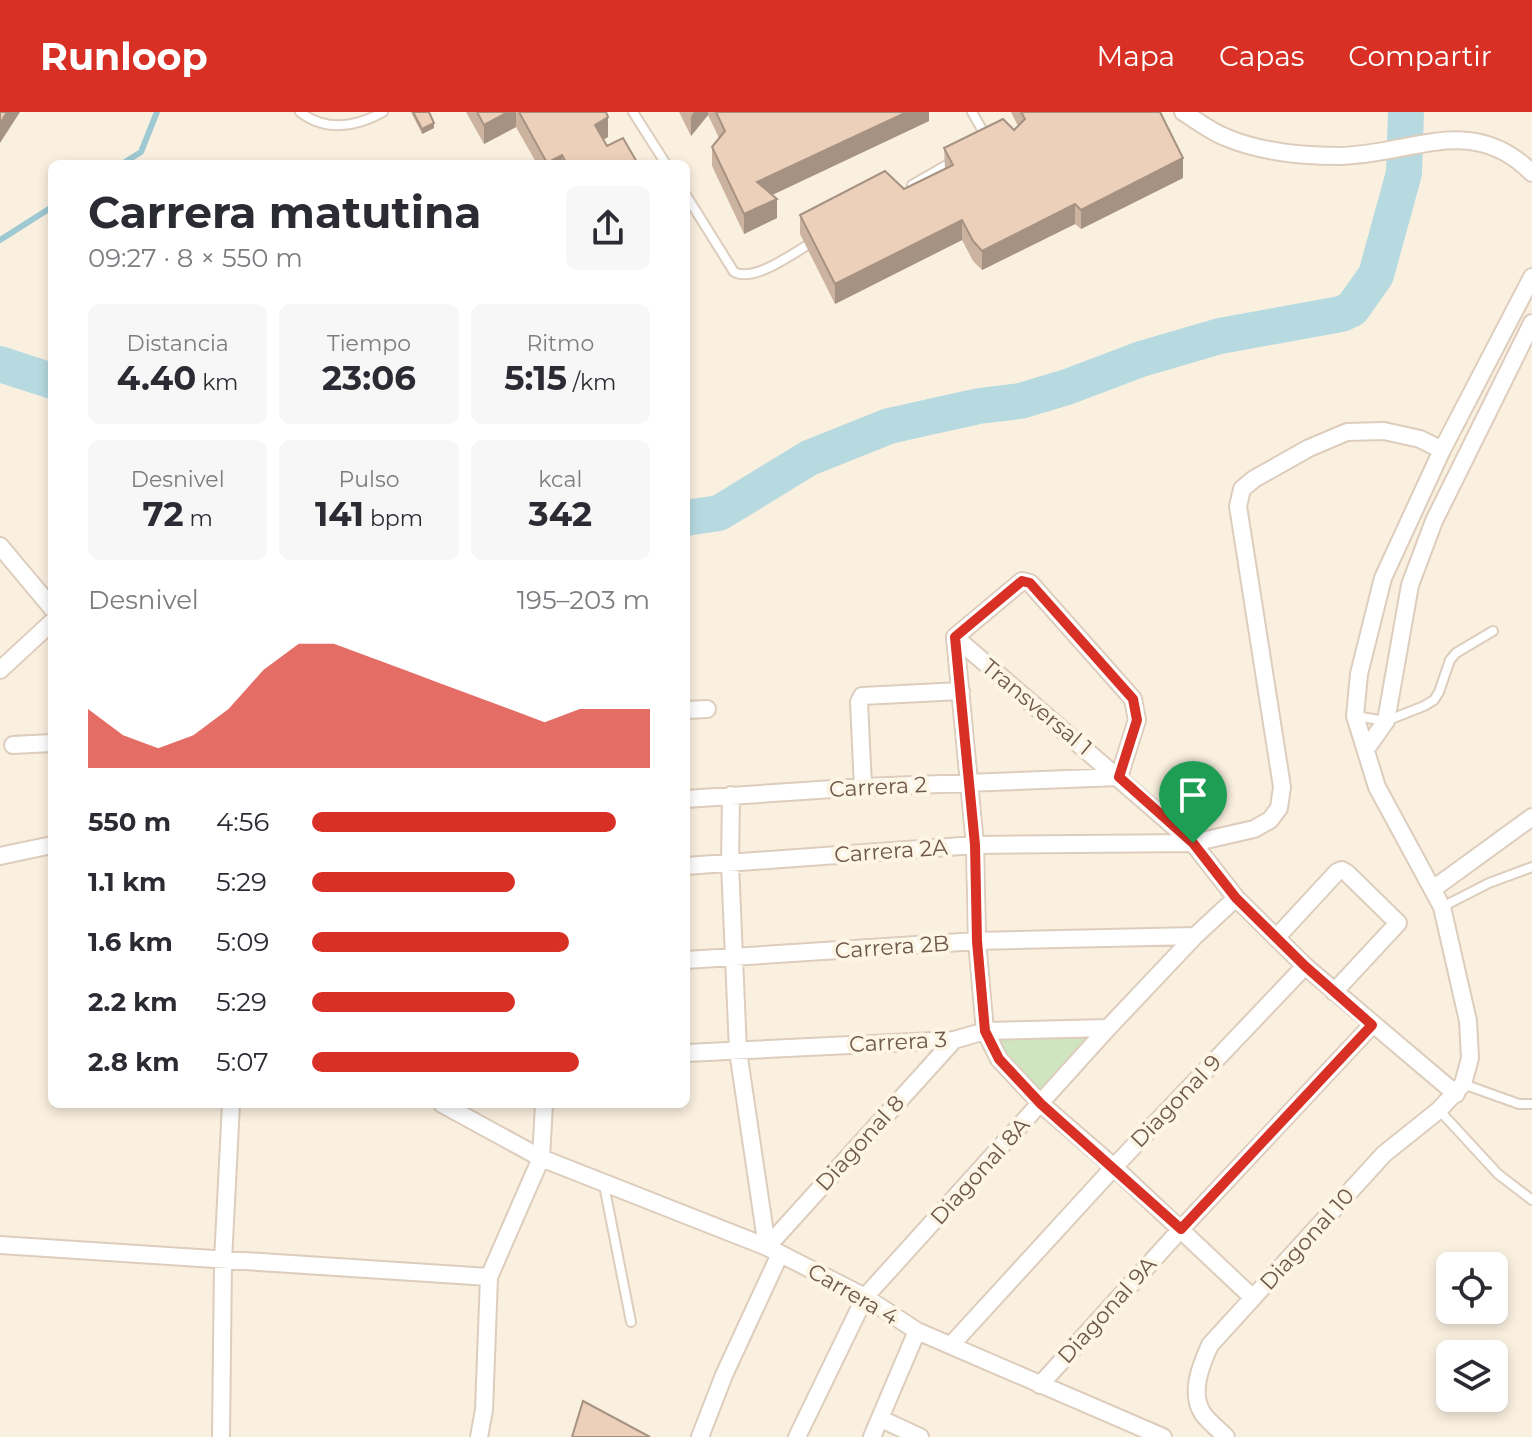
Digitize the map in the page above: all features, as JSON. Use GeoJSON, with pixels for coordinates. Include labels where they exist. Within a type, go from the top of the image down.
{"type":"FeatureCollection","features":[{"type":"Feature","properties":{"kind":"street"},"geometry":{"type":"LineString","coordinates":[[1183,112],[1224,137],[1273,151],[1342,156],[1443,132],[1478,134],[1505,148],[1532,173]]}},
{"type":"Feature","properties":{"kind":"street"},"geometry":{"type":"LineString","coordinates":[[1460,1089],[1470,1058],[1468,1021],[1442,907],[1377,787],[1355,716],[1359,674],[1383,578],[1442,450],[1532,277]]}},
{"type":"Feature","properties":{"kind":"street"},"geometry":{"type":"LineString","coordinates":[[1366,749],[1386,721],[1410,585],[1434,521],[1532,323]]}},
{"type":"Feature","properties":{"kind":"street","name":"Carrera 2A"},"geometry":{"type":"LineString","coordinates":[[690,866],[975,845],[1193,843],[1254,829],[1270,820],[1279,808],[1282,787],[1238,506],[1242,489],[1272,468],[1347,432],[1384,431],[1420,439],[1442,450]]}},
{"type":"Feature","properties":{"kind":"street"},"geometry":{"type":"LineString","coordinates":[[0,546],[48,603]]}},
{"type":"Feature","properties":{"kind":"street"},"geometry":{"type":"LineString","coordinates":[[1119,777],[1137,720],[1133,699],[1030,583],[1022,581],[955,637],[975,845],[977,941],[985,1031],[999,1059],[1041,1104],[1114,1167],[1253,1298]]}},
{"type":"Feature","properties":{"kind":"street"},"geometry":{"type":"LineString","coordinates":[[2,662],[48,625]]}},
{"type":"Feature","properties":{"kind":"street","name":"Transversal 1"},"geometry":{"type":"LineString","coordinates":[[955,637],[1193,843],[1236,898],[1334,992],[1372,1025],[1460,1089]]}},
{"type":"Feature","properties":{"kind":"street"},"geometry":{"type":"LineString","coordinates":[[863,787],[859,702],[862,696],[961,691]]}},
{"type":"Feature","properties":{"kind":"street"},"geometry":{"type":"LineString","coordinates":[[690,710],[707,709]]}},
{"type":"Feature","properties":{"kind":"street"},"geometry":{"type":"LineString","coordinates":[[13,745],[48,743]]}},
{"type":"Feature","properties":{"kind":"street","name":"Carrera 2"},"geometry":{"type":"LineString","coordinates":[[690,799],[863,787],[1119,777]]}},
{"type":"Feature","properties":{"kind":"street"},"geometry":{"type":"LineString","coordinates":[[731,795],[730,864],[738,1051],[773,1250]]}},
{"type":"Feature","properties":{"kind":"street"},"geometry":{"type":"LineString","coordinates":[[1433,889],[1532,817]]}},
{"type":"Feature","properties":{"kind":"street"},"geometry":{"type":"LineString","coordinates":[[0,856],[48,846]]}},
{"type":"Feature","properties":{"kind":"street"},"geometry":{"type":"LineString","coordinates":[[1276,938],[1337,872],[1342,870],[1347,873],[1398,923],[1334,992]]}},
{"type":"Feature","properties":{"kind":"street","name":"Diagonal 8A"},"geometry":{"type":"LineString","coordinates":[[797,1437],[865,1297],[1108,1028],[1195,936],[1236,898]]}},
{"type":"Feature","properties":{"kind":"street","name":"Carrera 2B"},"geometry":{"type":"LineString","coordinates":[[690,960],[977,941],[1195,936]]}},
{"type":"Feature","properties":{"kind":"street","name":"Diagonal 9"},"geometry":{"type":"LineString","coordinates":[[952,1344],[1114,1167],[1305,966]]}},
{"type":"Feature","properties":{"kind":"street","name":"Diagonal 9A"},"geometry":{"type":"LineString","coordinates":[[1040,1385],[1372,1025]]}},
{"type":"Feature","properties":{"kind":"street","name":"Carrera 3"},"geometry":{"type":"LineString","coordinates":[[690,1053],[954,1040],[985,1031],[1108,1028]]}},
{"type":"Feature","properties":{"kind":"street","name":"Diagonal 8"},"geometry":{"type":"LineString","coordinates":[[700,1437],[773,1250],[954,1040]]}},
{"type":"Feature","properties":{"kind":"street","name":"Diagonal 10"},"geometry":{"type":"LineString","coordinates":[[1226,1437],[1202,1413],[1197,1395],[1200,1367],[1210,1345],[1384,1154],[1460,1089]]}},
{"type":"Feature","properties":{"kind":"street"},"geometry":{"type":"LineString","coordinates":[[221,1437],[223,1261],[231,1108]]}},
{"type":"Feature","properties":{"kind":"street"},"geometry":{"type":"LineString","coordinates":[[479,1437],[484,1410],[489,1277],[541,1158],[544,1108]]}},
{"type":"Feature","properties":{"kind":"street","name":"Carrera 4"},"geometry":{"type":"LineString","coordinates":[[458,1109],[541,1158],[773,1250],[865,1297],[917,1331],[1163,1437]]}},
{"type":"Feature","properties":{"kind":"street"},"geometry":{"type":"LineString","coordinates":[[0,1245],[489,1277]]}},
{"type":"Feature","properties":{"kind":"street"},"geometry":{"type":"LineString","coordinates":[[872,1437],[917,1331]]}},
{"type":"Feature","properties":{"kind":"street"},"geometry":{"type":"LineString","coordinates":[[881,1419],[920,1437]]}},
{"type":"Feature","properties":{"kind":"lane"},"geometry":{"type":"LineString","coordinates":[[300,112],[313,122],[330,126],[366,121],[383,112]]}},
{"type":"Feature","properties":{"kind":"lane"},"geometry":{"type":"LineString","coordinates":[[633,112],[663,160]]}},
{"type":"Feature","properties":{"kind":"lane"},"geometry":{"type":"LineString","coordinates":[[972,112],[984,133],[980,147]]}},
{"type":"Feature","properties":{"kind":"lane"},"geometry":{"type":"LineString","coordinates":[[902,191],[967,154]]}},
{"type":"Feature","properties":{"kind":"lane"},"geometry":{"type":"LineString","coordinates":[[690,201],[734,272],[741,276],[757,274],[823,236]]}},
{"type":"Feature","properties":{"kind":"lane"},"geometry":{"type":"LineString","coordinates":[[1355,716],[1386,721],[1434,700],[1450,660],[1456,653],[1493,631]]}},
{"type":"Feature","properties":{"kind":"lane"},"geometry":{"type":"LineString","coordinates":[[1442,907],[1489,883],[1532,867]]}},
{"type":"Feature","properties":{"kind":"lane"},"geometry":{"type":"LineString","coordinates":[[1460,1089],[1519,1104],[1532,1104]]}},
{"type":"Feature","properties":{"kind":"lane"},"geometry":{"type":"LineString","coordinates":[[1439,1110],[1498,1174],[1532,1200]]}},
{"type":"Feature","properties":{"kind":"lane"},"geometry":{"type":"LineString","coordinates":[[604,1185],[631,1322]]}},
{"type":"Feature","properties":{"kind":"green space"},"geometry":{"type":"Polygon","coordinates":[[[1108,1028],[1041,1104],[985,1031],[1108,1028]]]}},
{"type":"Feature","properties":{"kind":"building"},"geometry":{"type":"Polygon","coordinates":[[[0,112],[7,112],[0,124],[0,112]]]}},
{"type":"Feature","properties":{"kind":"building"},"geometry":{"type":"Polygon","coordinates":[[[413,112],[429,112],[434,123],[422,129],[413,112]]]}},
{"type":"Feature","properties":{"kind":"building"},"geometry":{"type":"Polygon","coordinates":[[[477,112],[508,112],[484,125],[477,112]]]}},
{"type":"Feature","properties":{"kind":"building"},"geometry":{"type":"Polygon","coordinates":[[[519,112],[606,112],[608,117],[595,125],[607,146],[623,138],[636,160],[565,160],[562,155],[545,160],[519,112]]]}},
{"type":"Feature","properties":{"kind":"building"},"geometry":{"type":"Polygon","coordinates":[[[716,112],[907,112],[757,182],[777,199],[744,214],[712,147],[725,131],[716,112]]]}},
{"type":"Feature","properties":{"kind":"building"},"geometry":{"type":"Polygon","coordinates":[[[1021,112],[1160,112],[1183,158],[1081,210],[1075,204],[982,251],[962,220],[835,284],[800,215],[885,171],[904,189],[953,165],[944,148],[1003,119],[1014,130],[1025,119],[1021,112]]]}},
{"type":"Feature","properties":{"kind":"building"},"geometry":{"type":"Polygon","coordinates":[[[583,1401],[650,1437],[572,1437],[583,1401]]]}},
{"type":"Feature","properties":{"kind":"waterway"},"geometry":{"type":"LineString","coordinates":[[128,160],[141,152],[157,112]]}},
{"type":"Feature","properties":{"kind":"waterway"},"geometry":{"type":"LineString","coordinates":[[690,517],[719,513],[809,458],[889,426],[979,406],[1020,401],[1141,359],[1220,336],[1341,314],[1352,309],[1376,275],[1404,173],[1406,112]]}},
{"type":"Feature","properties":{"kind":"waterway"},"geometry":{"type":"LineString","coordinates":[[0,240],[48,210]]}},
{"type":"Feature","properties":{"kind":"waterway"},"geometry":{"type":"LineString","coordinates":[[0,364],[48,380]]}},
{"type":"Feature","properties":{"kind":"route"},"geometry":{"type":"LineString","coordinates":[[1022,581],[1030,583],[1133,699],[1137,720],[1119,777],[1193,843],[1236,898],[1305,966],[1372,1025],[1181,1229],[1041,1104],[999,1059],[985,1031],[977,941],[975,845],[955,637],[1022,581]]}}]}
